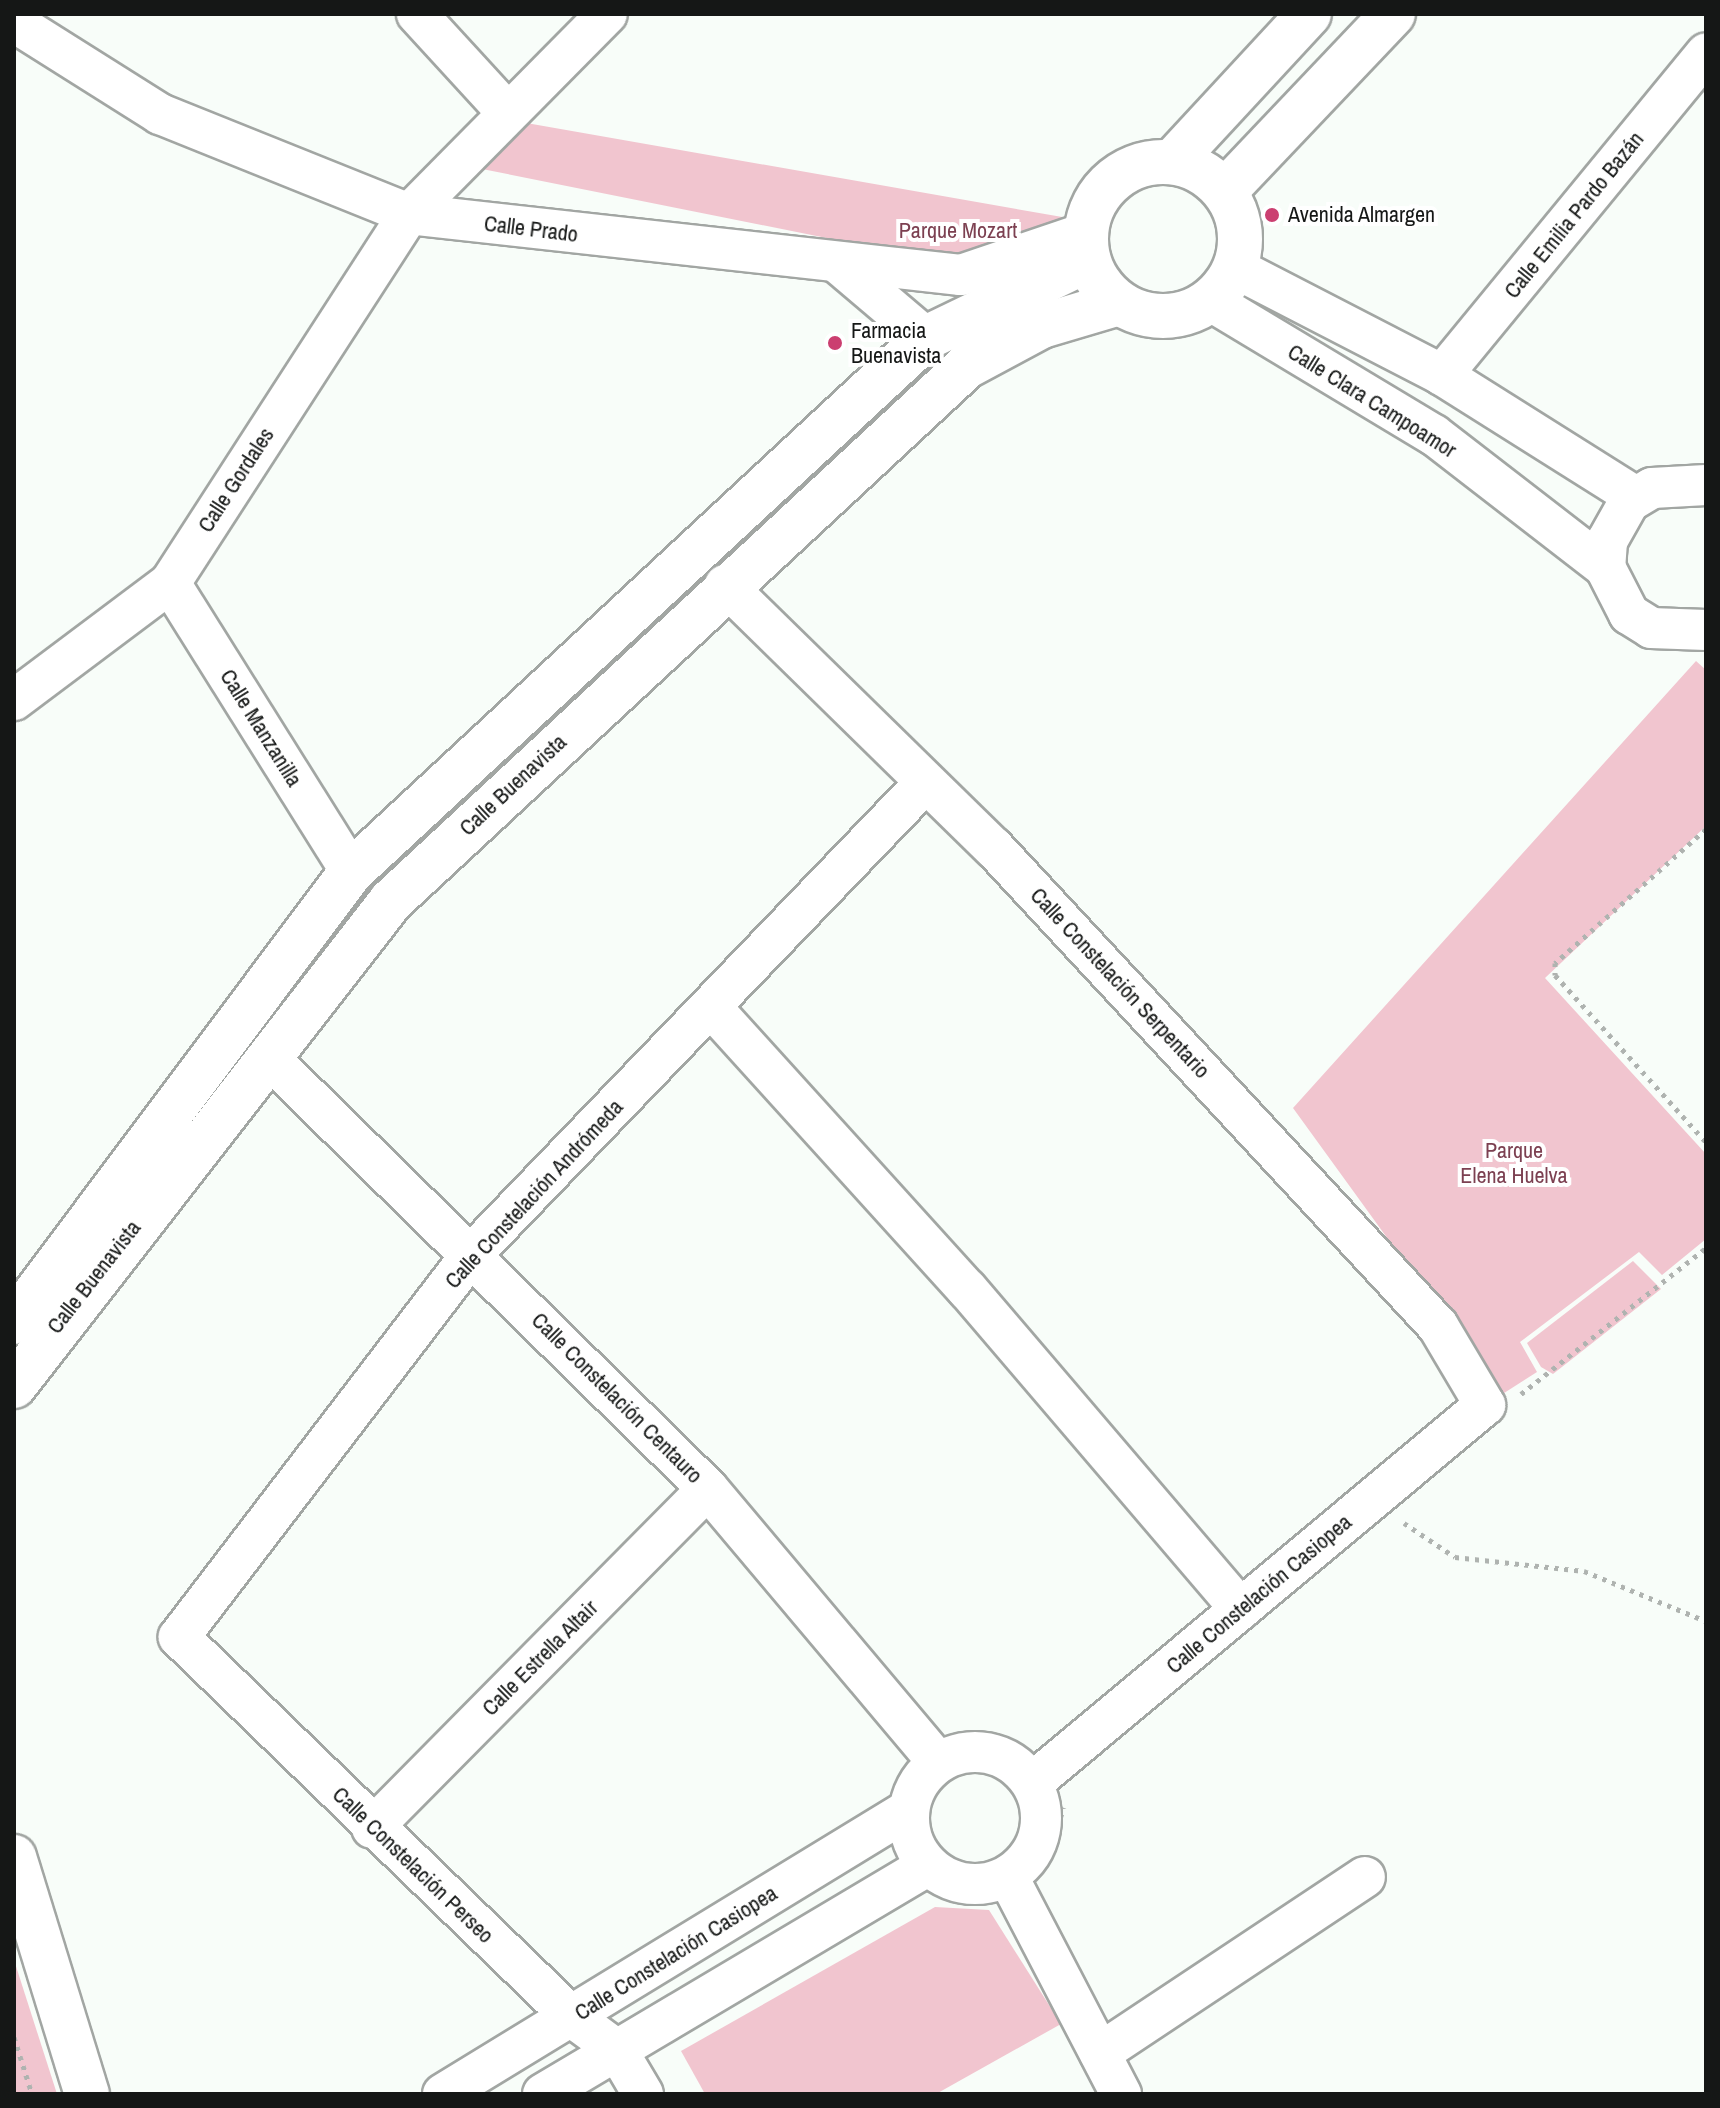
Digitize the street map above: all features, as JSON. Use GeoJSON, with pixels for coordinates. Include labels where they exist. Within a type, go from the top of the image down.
{"type":"FeatureCollection","features":[{"type":"Feature","properties":{"kind":"street"},"geometry":{"type":"LineString","coordinates":[[417,14],[506,111]]}},
{"type":"Feature","properties":{"kind":"street","name":"Calle Gordales"},"geometry":{"type":"LineString","coordinates":[[14,700],[170,583],[409,214],[506,111],[607,14]]}},
{"type":"Feature","properties":{"kind":"street"},"geometry":{"type":"LineString","coordinates":[[1173,161],[1309,14]]}},
{"type":"Feature","properties":{"kind":"street"},"geometry":{"type":"LineString","coordinates":[[1225,191],[1393,14]]}},
{"type":"Feature","properties":{"kind":"street","name":"Calle Prado"},"geometry":{"type":"LineString","coordinates":[[14,22],[160,114],[409,214],[840,265],[961,275],[1086,246]]}},
{"type":"Feature","properties":{"kind":"street","name":"Calle Emilia Pardo Bazán"},"geometry":{"type":"LineString","coordinates":[[1442,375],[1706,54]]}},
{"type":"Feature","properties":{"kind":"street"},"geometry":{"type":"LineString","coordinates":[[1173,161],[1199,169],[1225,191],[1240,228],[1222,284],[1178,315],[1150,315],[1119,303],[1086,246],[1102,190],[1123,172],[1173,161]]}},
{"type":"Feature","properties":{"kind":"street","name":"Calle Buenavista"},"geometry":{"type":"LineString","coordinates":[[14,1322],[351,872],[926,338],[1086,246]]}},
{"type":"Feature","properties":{"kind":"street"},"geometry":{"type":"LineString","coordinates":[[840,265],[926,338]]}},
{"type":"Feature","properties":{"kind":"street"},"geometry":{"type":"LineString","coordinates":[[1222,284],[1442,375],[1636,497]]}},
{"type":"Feature","properties":{"kind":"street","name":"Calle Clara Campoamor"},"geometry":{"type":"LineString","coordinates":[[1222,284],[1434,435],[1605,567]]}},
{"type":"Feature","properties":{"kind":"street","name":"Calle Buenavista"},"geometry":{"type":"LineString","coordinates":[[14,1386],[391,901],[725,585],[967,366],[1042,326],[1119,303]]}},
{"type":"Feature","properties":{"kind":"street"},"geometry":{"type":"LineString","coordinates":[[1706,485],[1678,482],[1636,497],[1607,541],[1605,567],[1629,614],[1651,628],[1706,630]]}},
{"type":"Feature","properties":{"kind":"street","name":"Calle Manzanilla"},"geometry":{"type":"LineString","coordinates":[[170,583],[351,872]]}},
{"type":"Feature","properties":{"kind":"street","name":"Calle Constelación Serpentario"},"geometry":{"type":"LineString","coordinates":[[725,585],[925,783],[1438,1326],[1485,1405]]}},
{"type":"Feature","properties":{"kind":"street","name":"Calle Constelación Andrómeda"},"geometry":{"type":"LineString","coordinates":[[179,1637],[472,1254],[925,783]]}},
{"type":"Feature","properties":{"kind":"street"},"geometry":{"type":"LineString","coordinates":[[711,1007],[967,1289],[1240,1609]]}},
{"type":"Feature","properties":{"kind":"street","name":"Calle Constelación Centauro"},"geometry":{"type":"LineString","coordinates":[[269,1058],[708,1489],[938,1762]]}},
{"type":"Feature","properties":{"kind":"street","name":"Calle Constelación Casiopea"},"geometry":{"type":"LineString","coordinates":[[1032,1783],[1485,1405]]}},
{"type":"Feature","properties":{"kind":"street","name":"Calle Estrella Altair"},"geometry":{"type":"LineString","coordinates":[[372,1828],[708,1489]]}},
{"type":"Feature","properties":{"kind":"street","name":"Calle Constelación Perseo"},"geometry":{"type":"LineString","coordinates":[[179,1637],[372,1828],[572,2017],[617,2050],[643,2094]]}},
{"type":"Feature","properties":{"kind":"street"},"geometry":{"type":"LineString","coordinates":[[973,1751],[996,1755],[1032,1783],[1042,1827],[1026,1862],[1008,1877],[969,1885],[927,1866],[910,1833],[908,1810],[921,1778],[938,1762],[973,1751]]}},
{"type":"Feature","properties":{"kind":"street","name":"Calle Constelación Casiopea"},"geometry":{"type":"LineString","coordinates":[[443,2094],[908,1810]]}},
{"type":"Feature","properties":{"kind":"street"},"geometry":{"type":"LineString","coordinates":[[14,1857],[87,2094]]}},
{"type":"Feature","properties":{"kind":"street"},"geometry":{"type":"LineString","coordinates":[[543,2094],[927,1866]]}},
{"type":"Feature","properties":{"kind":"street"},"geometry":{"type":"LineString","coordinates":[[1008,1877],[1121,2094]]}},
{"type":"Feature","properties":{"kind":"street"},"geometry":{"type":"LineString","coordinates":[[1100,2053],[1365,1877]]}},
{"type":"Feature","properties":{"kind":"path"},"geometry":{"type":"LineString","coordinates":[[1706,829],[1555,963],[1555,975],[1706,1142]]}},
{"type":"Feature","properties":{"kind":"path"},"geometry":{"type":"LineString","coordinates":[[1372,1499],[1455,1557],[1584,1571],[1706,1621]]}},
{"type":"Feature","properties":{"kind":"path"},"geometry":{"type":"LineString","coordinates":[[14,2037],[32,2094]]}},
{"type":"Feature","properties":{"kind":"green space","name":"Parque Mozart"},"geometry":{"type":"Polygon","coordinates":[[[515,121],[1068,218],[961,265],[472,167],[515,121]]]}},
{"type":"Feature","properties":{"kind":"green space","name":"Parque Elena Huelva"},"geometry":{"type":"Polygon","coordinates":[[[1696,661],[1706,670],[1706,826],[1545,978],[1706,1154],[1706,1239],[1662,1275],[1639,1252],[1520,1342],[1537,1372],[1501,1395],[1293,1108],[1696,661]]]}},
{"type":"Feature","properties":{"kind":"green space"},"geometry":{"type":"Polygon","coordinates":[[[1633,1261],[1661,1289],[1553,1374],[1541,1367],[1527,1343],[1633,1261]]]}},
{"type":"Feature","properties":{"kind":"green space"},"geometry":{"type":"Polygon","coordinates":[[[935,1907],[989,1910],[1061,2024],[936,2094],[705,2094],[681,2051],[935,1907]]]}},
{"type":"Feature","properties":{"kind":"green space"},"geometry":{"type":"Polygon","coordinates":[[[14,1960],[57,2094],[14,2094],[14,1960]]]}},
{"type":"Feature","properties":{"kind":"place","name":"Avenida Almargen"},"geometry":{"type":"Point","coordinates":[1272,215]}},
{"type":"Feature","properties":{"kind":"place","name":"Farmacia Buenavista"},"geometry":{"type":"Point","coordinates":[835,343]}}]}
